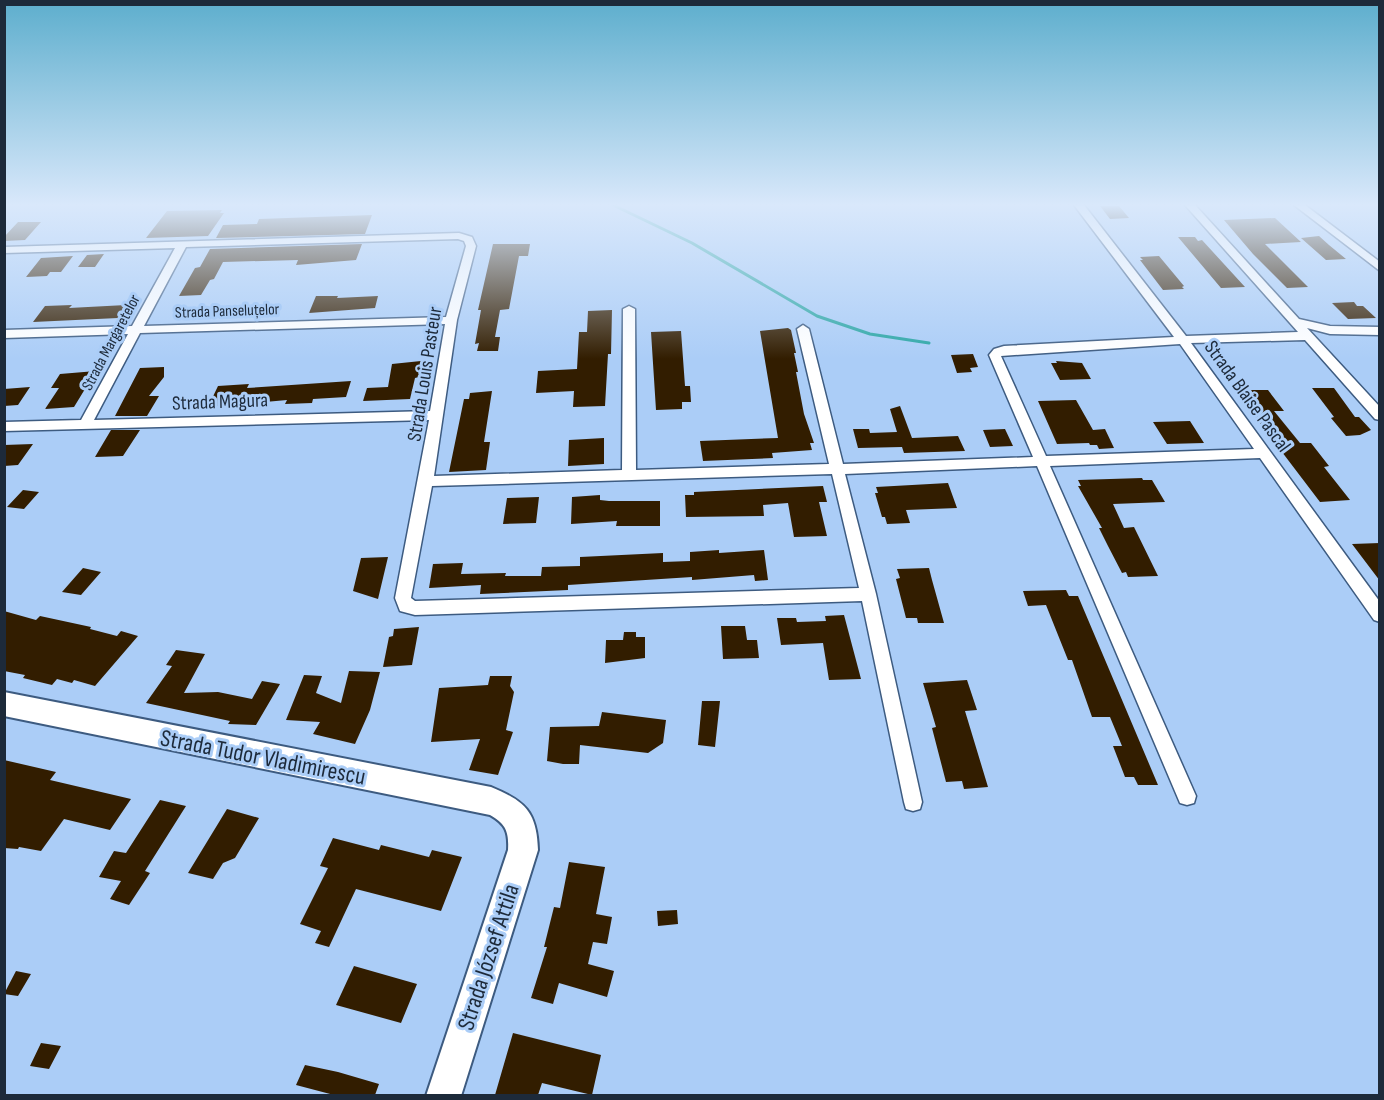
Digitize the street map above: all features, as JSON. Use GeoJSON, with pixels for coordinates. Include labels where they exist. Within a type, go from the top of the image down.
{"type":"FeatureCollection","features":[{"type":"Feature","properties":{"kind":"street","name":"Strada Margaretelor"},"geometry":{"type":"LineString","coordinates":[[85,425],[175,256]]}},
{"type":"Feature","properties":{"kind":"street","name":"Strada Louis Pasteur"},"geometry":{"type":"LineString","coordinates":[[468,256],[451,320],[426,481],[403,598],[406,606],[415,609],[868,594]]}},
{"type":"Feature","properties":{"kind":"street","name":"Strada Blaise Pascal"},"geometry":{"type":"LineString","coordinates":[[1119,256],[1184,341],[1380,615]]}},
{"type":"Feature","properties":{"kind":"street"},"geometry":{"type":"LineString","coordinates":[[1237,256],[1380,416]]}},
{"type":"Feature","properties":{"kind":"street"},"geometry":{"type":"LineString","coordinates":[[1365,256],[1380,268]]}},
{"type":"Feature","properties":{"kind":"street"},"geometry":{"type":"LineString","coordinates":[[629,309],[629,475]]}},
{"type":"Feature","properties":{"kind":"street","name":"Strada Panseluțelor"},"geometry":{"type":"LineString","coordinates":[[4,334],[451,320]]}},
{"type":"Feature","properties":{"kind":"street"},"geometry":{"type":"LineString","coordinates":[[1296,322],[1330,330],[1380,331]]}},
{"type":"Feature","properties":{"kind":"street"},"geometry":{"type":"LineString","coordinates":[[803,329],[868,594],[913,802]]}},
{"type":"Feature","properties":{"kind":"street"},"geometry":{"type":"LineString","coordinates":[[1187,796],[1040,463],[995,355],[998,352],[1247,336],[1307,336]]}},
{"type":"Feature","properties":{"kind":"street","name":"Strada Magura"},"geometry":{"type":"LineString","coordinates":[[4,427],[437,415]]}},
{"type":"Feature","properties":{"kind":"street"},"geometry":{"type":"LineString","coordinates":[[426,481],[837,470],[1265,453]]}},
{"type":"Feature","properties":{"kind":"street","name":"Strada Tudor Vladimirescu"},"geometry":{"type":"LineString","coordinates":[[4,704],[491,801],[507,807],[518,818]]}},
{"type":"Feature","properties":{"kind":"street","name":"Strada József Attila"},"geometry":{"type":"LineString","coordinates":[[443,1095],[523,850],[523,834],[518,818]]}},
{"type":"Feature","properties":{"kind":"building"},"geometry":{"type":"Polygon","coordinates":[[[73,256],[61,272],[50,272],[47,276],[26,277],[41,258],[73,256]]]}},
{"type":"Feature","properties":{"kind":"building"},"geometry":{"type":"Polygon","coordinates":[[[86,256],[102,256],[95,267],[78,267],[86,256]]]}},
{"type":"Feature","properties":{"kind":"building"},"geometry":{"type":"Polygon","coordinates":[[[206,256],[357,256],[356,260],[296,265],[298,260],[223,262],[214,279],[210,280],[201,295],[179,296],[195,268],[200,267],[206,256]]]}},
{"type":"Feature","properties":{"kind":"building"},"geometry":{"type":"Polygon","coordinates":[[[490,256],[519,256],[509,309],[500,310],[495,337],[500,337],[498,351],[477,351],[479,343],[475,344],[481,310],[478,310],[490,256]]]}},
{"type":"Feature","properties":{"kind":"building"},"geometry":{"type":"Polygon","coordinates":[[[1159,256],[1184,286],[1182,287],[1184,289],[1163,290],[1140,257],[1159,256]]]}},
{"type":"Feature","properties":{"kind":"building"},"geometry":{"type":"Polygon","coordinates":[[[1194,256],[1217,256],[1245,287],[1221,288],[1194,256]]]}},
{"type":"Feature","properties":{"kind":"building"},"geometry":{"type":"Polygon","coordinates":[[[1255,256],[1277,256],[1308,287],[1287,288],[1255,256]]]}},
{"type":"Feature","properties":{"kind":"building"},"geometry":{"type":"Polygon","coordinates":[[[1322,256],[1343,256],[1346,259],[1326,260],[1322,256]]]}},
{"type":"Feature","properties":{"kind":"building"},"geometry":{"type":"Polygon","coordinates":[[[316,296],[338,296],[337,298],[378,296],[375,308],[309,313],[316,296]]]}},
{"type":"Feature","properties":{"kind":"building"},"geometry":{"type":"Polygon","coordinates":[[[1354,302],[1357,306],[1363,306],[1376,318],[1348,319],[1332,303],[1354,302]]]}},
{"type":"Feature","properties":{"kind":"building"},"geometry":{"type":"Polygon","coordinates":[[[72,305],[69,308],[126,305],[118,318],[33,322],[45,306],[72,305]]]}},
{"type":"Feature","properties":{"kind":"building"},"geometry":{"type":"Polygon","coordinates":[[[612,310],[611,354],[608,354],[605,406],[573,407],[574,391],[536,393],[538,371],[577,369],[579,332],[587,332],[588,311],[612,310]]]}},
{"type":"Feature","properties":{"kind":"building"},"geometry":{"type":"Polygon","coordinates":[[[788,328],[791,330],[796,353],[794,353],[798,372],[796,372],[804,414],[814,443],[810,443],[812,450],[772,453],[773,458],[703,461],[700,441],[778,438],[760,331],[788,328]]]}},
{"type":"Feature","properties":{"kind":"building"},"geometry":{"type":"Polygon","coordinates":[[[681,331],[685,386],[690,386],[691,402],[682,402],[682,409],[656,410],[651,332],[681,331]]]}},
{"type":"Feature","properties":{"kind":"building"},"geometry":{"type":"Polygon","coordinates":[[[973,354],[978,367],[970,368],[972,372],[957,373],[951,355],[973,354]]]}},
{"type":"Feature","properties":{"kind":"building"},"geometry":{"type":"Polygon","coordinates":[[[421,361],[419,377],[415,378],[410,399],[363,401],[367,388],[388,387],[392,364],[421,361]]]}},
{"type":"Feature","properties":{"kind":"building"},"geometry":{"type":"Polygon","coordinates":[[[1056,361],[1082,363],[1091,379],[1060,380],[1051,363],[1057,363],[1056,361]]]}},
{"type":"Feature","properties":{"kind":"building"},"geometry":{"type":"Polygon","coordinates":[[[164,367],[164,377],[149,396],[159,396],[147,416],[115,416],[140,368],[164,367]]]}},
{"type":"Feature","properties":{"kind":"building"},"geometry":{"type":"Polygon","coordinates":[[[96,371],[74,407],[45,409],[59,388],[51,388],[60,374],[96,371]]]}},
{"type":"Feature","properties":{"kind":"building"},"geometry":{"type":"Polygon","coordinates":[[[351,381],[346,397],[313,399],[312,403],[285,404],[287,400],[208,407],[218,386],[249,384],[247,388],[351,381]]]}},
{"type":"Feature","properties":{"kind":"building"},"geometry":{"type":"Polygon","coordinates":[[[30,387],[18,405],[4,406],[4,389],[30,387]]]}},
{"type":"Feature","properties":{"kind":"building"},"geometry":{"type":"Polygon","coordinates":[[[1312,388],[1334,388],[1355,417],[1359,417],[1371,430],[1360,435],[1346,436],[1331,418],[1334,417],[1312,388]]]}},
{"type":"Feature","properties":{"kind":"building"},"geometry":{"type":"Polygon","coordinates":[[[1240,390],[1268,390],[1284,411],[1274,411],[1300,443],[1311,443],[1329,466],[1324,467],[1350,500],[1320,502],[1238,394],[1242,394],[1240,390]]]}},
{"type":"Feature","properties":{"kind":"building"},"geometry":{"type":"Polygon","coordinates":[[[492,391],[484,442],[490,442],[486,470],[449,472],[464,399],[469,399],[470,393],[492,391]]]}},
{"type":"Feature","properties":{"kind":"building"},"geometry":{"type":"Polygon","coordinates":[[[1076,400],[1093,430],[1105,429],[1114,448],[1099,449],[1097,445],[1089,443],[1057,444],[1038,401],[1076,400]]]}},
{"type":"Feature","properties":{"kind":"building"},"geometry":{"type":"Polygon","coordinates":[[[900,406],[912,438],[958,436],[965,451],[904,453],[902,447],[858,448],[853,429],[869,429],[870,433],[897,432],[890,409],[900,406]]]}},
{"type":"Feature","properties":{"kind":"building"},"geometry":{"type":"Polygon","coordinates":[[[1190,421],[1204,443],[1167,444],[1153,422],[1190,421]]]}},
{"type":"Feature","properties":{"kind":"building"},"geometry":{"type":"Polygon","coordinates":[[[1005,429],[1013,446],[990,447],[983,430],[1005,429]]]}},
{"type":"Feature","properties":{"kind":"building"},"geometry":{"type":"Polygon","coordinates":[[[111,430],[140,430],[123,456],[95,457],[111,430]]]}},
{"type":"Feature","properties":{"kind":"building"},"geometry":{"type":"Polygon","coordinates":[[[604,438],[604,464],[568,466],[569,440],[604,438]]]}},
{"type":"Feature","properties":{"kind":"building"},"geometry":{"type":"Polygon","coordinates":[[[33,444],[18,465],[4,466],[4,445],[33,444]]]}},
{"type":"Feature","properties":{"kind":"building"},"geometry":{"type":"Polygon","coordinates":[[[1142,478],[1152,480],[1165,502],[1113,504],[1124,528],[1134,527],[1158,576],[1128,577],[1126,572],[1122,573],[1108,546],[1099,528],[1102,528],[1078,486],[1081,486],[1078,480],[1142,478]]]}},
{"type":"Feature","properties":{"kind":"building"},"geometry":{"type":"Polygon","coordinates":[[[948,483],[957,508],[906,510],[910,523],[887,524],[885,517],[882,517],[875,493],[878,493],[876,487],[948,483]]]}},
{"type":"Feature","properties":{"kind":"building"},"geometry":{"type":"Polygon","coordinates":[[[823,486],[827,502],[819,502],[827,536],[794,537],[788,503],[763,505],[764,516],[686,517],[685,495],[694,495],[694,492],[823,486]]]}},
{"type":"Feature","properties":{"kind":"building"},"geometry":{"type":"Polygon","coordinates":[[[23,490],[39,492],[24,509],[7,507],[23,490]]]}},
{"type":"Feature","properties":{"kind":"building"},"geometry":{"type":"Polygon","coordinates":[[[600,495],[600,500],[609,501],[660,501],[660,526],[616,526],[617,521],[571,524],[572,497],[600,495]]]}},
{"type":"Feature","properties":{"kind":"building"},"geometry":{"type":"Polygon","coordinates":[[[539,497],[536,523],[503,524],[507,498],[539,497]]]}},
{"type":"Feature","properties":{"kind":"building"},"geometry":{"type":"Polygon","coordinates":[[[1380,543],[1380,581],[1352,544],[1380,543]]]}},
{"type":"Feature","properties":{"kind":"building"},"geometry":{"type":"Polygon","coordinates":[[[719,550],[719,553],[764,550],[768,580],[755,581],[754,575],[692,580],[692,577],[568,585],[568,590],[480,594],[481,585],[429,588],[433,564],[463,563],[461,574],[506,573],[505,576],[541,576],[542,567],[580,566],[580,557],[663,553],[663,562],[690,561],[690,552],[719,550]]]}},
{"type":"Feature","properties":{"kind":"building"},"geometry":{"type":"Polygon","coordinates":[[[388,557],[378,599],[353,591],[361,558],[388,557]]]}},
{"type":"Feature","properties":{"kind":"building"},"geometry":{"type":"Polygon","coordinates":[[[83,568],[101,572],[81,595],[62,592],[83,568]]]}},
{"type":"Feature","properties":{"kind":"building"},"geometry":{"type":"Polygon","coordinates":[[[929,568],[944,623],[918,623],[917,618],[906,618],[896,579],[900,578],[897,569],[929,568]]]}},
{"type":"Feature","properties":{"kind":"building"},"geometry":{"type":"Polygon","coordinates":[[[1066,590],[1069,596],[1078,596],[1158,785],[1138,785],[1134,777],[1125,777],[1113,746],[1122,746],[1110,717],[1092,717],[1072,660],[1068,660],[1046,605],[1028,606],[1023,591],[1066,590]]]}},
{"type":"Feature","properties":{"kind":"building"},"geometry":{"type":"Polygon","coordinates":[[[4,611],[36,620],[40,616],[91,627],[90,629],[117,636],[121,631],[138,636],[95,686],[74,680],[72,683],[57,679],[52,685],[23,678],[25,675],[4,671],[4,611]]]}},
{"type":"Feature","properties":{"kind":"building"},"geometry":{"type":"Polygon","coordinates":[[[844,615],[861,679],[829,680],[823,643],[781,645],[777,618],[796,618],[797,622],[826,621],[825,616],[844,615]]]}},
{"type":"Feature","properties":{"kind":"building"},"geometry":{"type":"Polygon","coordinates":[[[721,626],[745,626],[747,640],[757,640],[759,658],[723,659],[721,626]]]}},
{"type":"Feature","properties":{"kind":"building"},"geometry":{"type":"Polygon","coordinates":[[[419,627],[412,665],[383,667],[389,637],[393,636],[394,629],[419,627]]]}},
{"type":"Feature","properties":{"kind":"building"},"geometry":{"type":"Polygon","coordinates":[[[624,632],[636,632],[636,637],[645,637],[645,658],[605,663],[606,640],[623,640],[624,632]]]}},
{"type":"Feature","properties":{"kind":"building"},"geometry":{"type":"Polygon","coordinates":[[[176,650],[205,654],[184,693],[218,692],[252,699],[262,681],[280,684],[256,725],[228,724],[230,721],[146,703],[172,666],[166,665],[176,650]]]}},
{"type":"Feature","properties":{"kind":"building"},"geometry":{"type":"Polygon","coordinates":[[[349,671],[380,672],[370,710],[355,744],[313,734],[320,722],[286,720],[304,675],[322,676],[316,693],[341,703],[349,671]]]}},
{"type":"Feature","properties":{"kind":"building"},"geometry":{"type":"Polygon","coordinates":[[[490,676],[512,676],[510,686],[514,692],[506,730],[513,732],[498,775],[469,770],[480,739],[431,742],[439,688],[488,685],[490,676]]]}},
{"type":"Feature","properties":{"kind":"building"},"geometry":{"type":"Polygon","coordinates":[[[967,680],[977,710],[965,711],[988,787],[964,789],[962,781],[946,782],[932,728],[936,727],[923,683],[967,680]]]}},
{"type":"Feature","properties":{"kind":"building"},"geometry":{"type":"Polygon","coordinates":[[[702,701],[720,701],[715,747],[698,745],[702,701]]]}},
{"type":"Feature","properties":{"kind":"building"},"geometry":{"type":"Polygon","coordinates":[[[602,712],[666,720],[663,743],[648,753],[580,745],[579,764],[547,761],[550,727],[599,726],[602,712]]]}},
{"type":"Feature","properties":{"kind":"building"},"geometry":{"type":"Polygon","coordinates":[[[4,760],[56,772],[50,780],[131,799],[110,830],[64,819],[41,851],[19,847],[18,849],[4,848],[4,760]]]}},
{"type":"Feature","properties":{"kind":"building"},"geometry":{"type":"Polygon","coordinates":[[[160,800],[186,806],[145,871],[150,873],[129,905],[110,899],[121,881],[99,877],[114,851],[126,853],[160,800]]]}},
{"type":"Feature","properties":{"kind":"building"},"geometry":{"type":"Polygon","coordinates":[[[227,809],[259,818],[235,858],[223,863],[213,879],[188,873],[227,809]]]}},
{"type":"Feature","properties":{"kind":"building"},"geometry":{"type":"Polygon","coordinates":[[[333,838],[379,850],[381,845],[429,857],[432,850],[462,857],[441,911],[356,889],[329,947],[315,943],[321,931],[300,924],[328,868],[320,866],[333,838]]]}},
{"type":"Feature","properties":{"kind":"building"},"geometry":{"type":"Polygon","coordinates":[[[569,862],[605,867],[596,914],[612,917],[607,944],[593,942],[588,964],[614,971],[607,997],[559,983],[553,1004],[531,998],[547,947],[544,947],[554,907],[560,908],[569,862]]]}},
{"type":"Feature","properties":{"kind":"building"},"geometry":{"type":"Polygon","coordinates":[[[677,910],[678,924],[658,926],[657,911],[677,910]]]}},
{"type":"Feature","properties":{"kind":"building"},"geometry":{"type":"Polygon","coordinates":[[[354,966],[417,984],[401,1023],[336,1005],[354,966]]]}},
{"type":"Feature","properties":{"kind":"building"},"geometry":{"type":"Polygon","coordinates":[[[16,971],[31,974],[18,996],[4,994],[16,971]]]}},
{"type":"Feature","properties":{"kind":"building"},"geometry":{"type":"Polygon","coordinates":[[[513,1033],[601,1055],[592,1095],[542,1083],[538,1095],[495,1095],[513,1033]]]}},
{"type":"Feature","properties":{"kind":"building"},"geometry":{"type":"Polygon","coordinates":[[[41,1043],[61,1046],[49,1069],[30,1066],[41,1043]]]}},
{"type":"Feature","properties":{"kind":"building"},"geometry":{"type":"Polygon","coordinates":[[[305,1065],[379,1084],[375,1095],[334,1095],[296,1085],[305,1065]]]}},
{"type":"Feature","properties":{"kind":"waterway"},"geometry":{"type":"LineString","coordinates":[[715,256],[817,316],[870,334],[929,343]]}}]}
